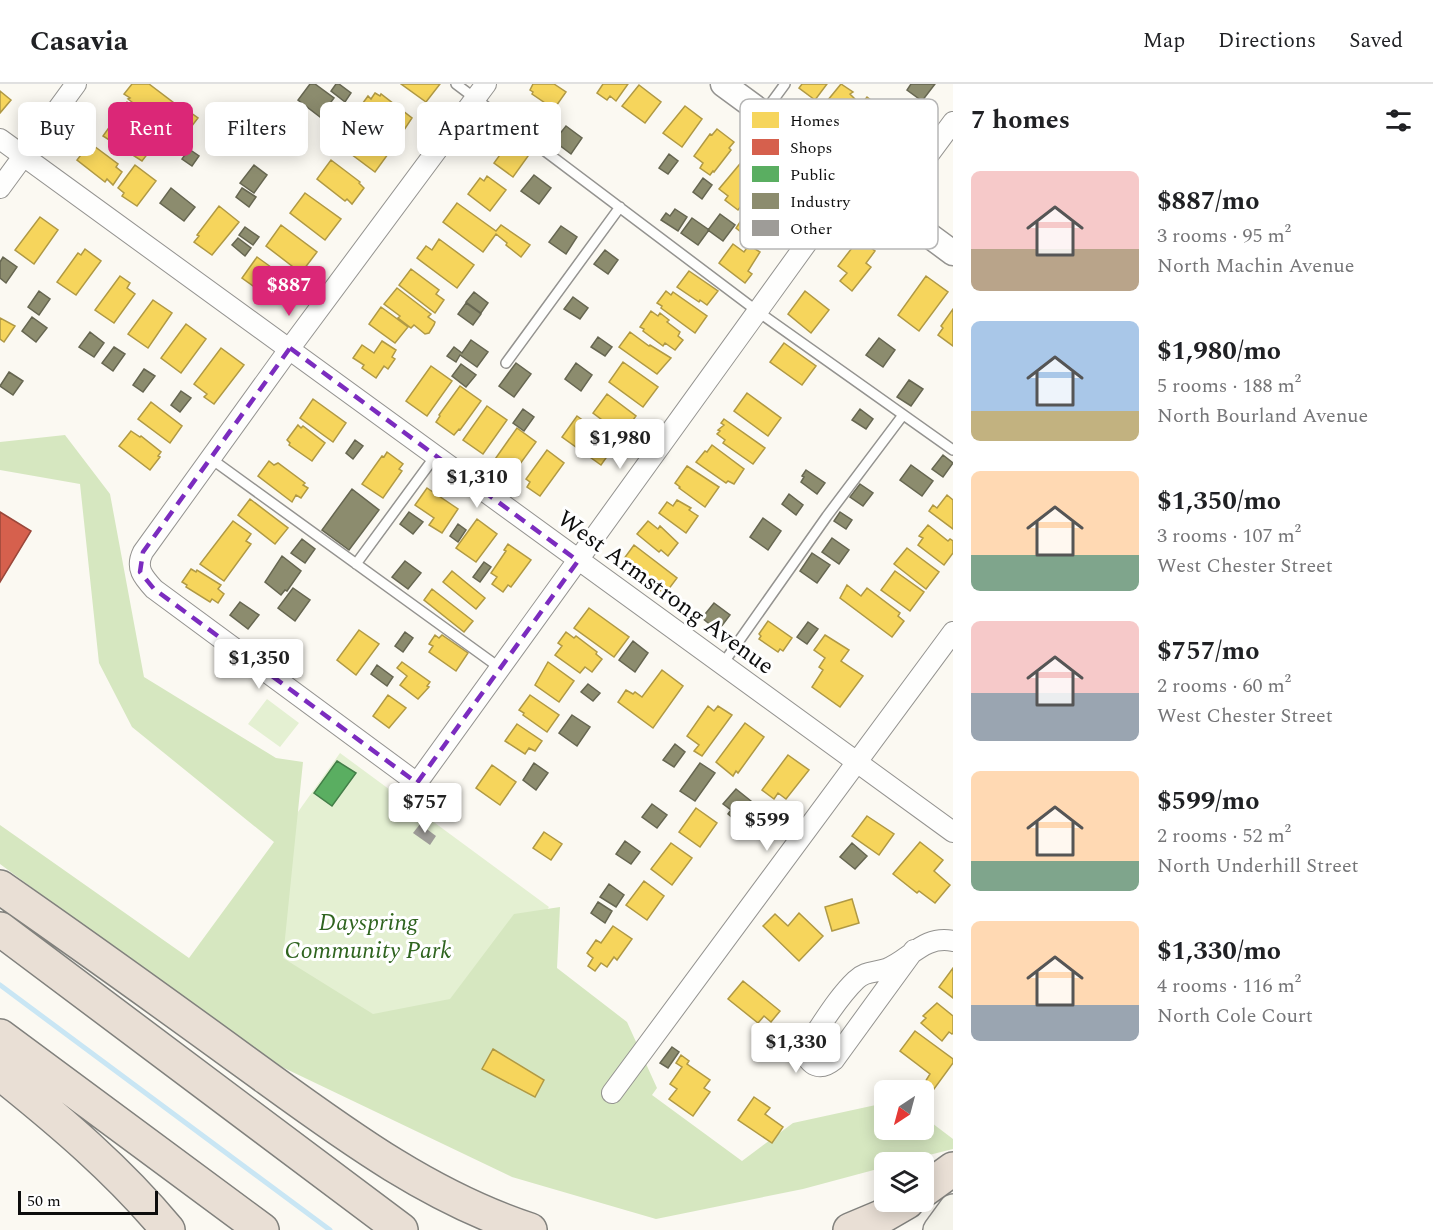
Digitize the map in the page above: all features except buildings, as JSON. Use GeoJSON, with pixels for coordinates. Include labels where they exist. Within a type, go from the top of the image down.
{"type":"FeatureCollection","features":[{"type":"Feature","properties":{"kind":"highway"},"geometry":{"type":"LineString","coordinates":[[0,886],[379,1157],[454,1201],[530,1230]]}},
{"type":"Feature","properties":{"kind":"highway"},"geometry":{"type":"LineString","coordinates":[[0,929],[401,1230]]}},
{"type":"Feature","properties":{"kind":"highway"},"geometry":{"type":"LineString","coordinates":[[0,1036],[262,1230]]}},
{"type":"Feature","properties":{"kind":"highway"},"geometry":{"type":"LineString","coordinates":[[0,1073],[92,1149],[168,1230]]}},
{"type":"Feature","properties":{"kind":"highway"},"geometry":{"type":"LineString","coordinates":[[235,1106],[417,1230]]}},
{"type":"Feature","properties":{"kind":"highway"},"geometry":{"type":"LineString","coordinates":[[934,1182],[953,1168]]}},
{"type":"Feature","properties":{"kind":"highway"},"geometry":{"type":"LineString","coordinates":[[850,1230],[890,1212]]}},
{"type":"Feature","properties":{"kind":"main road"},"geometry":{"type":"LineString","coordinates":[[937,1230],[953,1208]]}},
{"type":"Feature","properties":{"kind":"street"},"geometry":{"type":"LineString","coordinates":[[63,102],[76,84]]}},
{"type":"Feature","properties":{"kind":"street"},"geometry":{"type":"LineString","coordinates":[[723,84],[743,99]]}},
{"type":"Feature","properties":{"kind":"street"},"geometry":{"type":"LineString","coordinates":[[480,91],[210,458],[143,552],[139,568],[154,589],[417,783],[802,249]]}},
{"type":"Feature","properties":{"kind":"street"},"geometry":{"type":"LineString","coordinates":[[938,142],[953,122]]}},
{"type":"Feature","properties":{"kind":"street","name":"West Armstrong Avenue"},"geometry":{"type":"LineString","coordinates":[[0,139],[18,152]]}},
{"type":"Feature","properties":{"kind":"street"},"geometry":{"type":"LineString","coordinates":[[0,188],[23,156]]}},
{"type":"Feature","properties":{"kind":"street","name":"West Armstrong Avenue"},"geometry":{"type":"LineString","coordinates":[[23,156],[953,832]]}},
{"type":"Feature","properties":{"kind":"street"},"geometry":{"type":"LineString","coordinates":[[938,241],[953,252]]}},
{"type":"Feature","properties":{"kind":"street"},"geometry":{"type":"LineString","coordinates":[[612,1093],[953,632]]}},
{"type":"Feature","properties":{"kind":"street"},"geometry":{"type":"LineString","coordinates":[[914,950],[834,1060],[821,1067],[811,1063],[806,1053],[807,1044],[852,984],[863,974],[888,968],[914,950],[932,941],[953,942]]}},
{"type":"Feature","properties":{"kind":"lane"},"geometry":{"type":"LineString","coordinates":[[456,84],[480,91],[620,207],[757,310],[953,450]]}},
{"type":"Feature","properties":{"kind":"lane"},"geometry":{"type":"LineString","coordinates":[[774,99],[785,84]]}},
{"type":"Feature","properties":{"kind":"lane"},"geometry":{"type":"LineString","coordinates":[[506,363],[620,207]]}},
{"type":"Feature","properties":{"kind":"lane"},"geometry":{"type":"LineString","coordinates":[[722,664],[827,516],[903,415]]}},
{"type":"Feature","properties":{"kind":"lane"},"geometry":{"type":"LineString","coordinates":[[356,564],[436,455]]}},
{"type":"Feature","properties":{"kind":"lane"},"geometry":{"type":"LineString","coordinates":[[210,458],[500,668]]}},
{"type":"Feature","properties":{"kind":"highlighted area"},"geometry":{"type":"Polygon","coordinates":[[[290,348],[578,561],[417,783],[154,589],[140,572],[143,552],[290,348]]]}},
{"type":"Feature","properties":{"kind":"green space"},"geometry":{"type":"Polygon","coordinates":[[[65,435],[110,494],[144,677],[276,758],[303,762],[283,958],[373,1014],[450,999],[514,914],[560,907],[557,968],[627,1022],[657,1088],[652,1095],[742,1161],[793,1123],[874,1105],[874,1140],[934,1140],[934,1125],[953,1139],[953,1149],[934,1154],[874,1152],[874,1170],[803,1189],[656,1219],[512,1177],[261,1057],[0,864],[0,825],[189,958],[274,842],[132,727],[99,663],[80,484],[0,470],[0,442],[65,435]]]}},
{"type":"Feature","properties":{"kind":"green space"},"geometry":{"type":"Polygon","coordinates":[[[267,699],[299,723],[280,747],[248,724],[267,699]]]}},
{"type":"Feature","properties":{"kind":"green space","name":"Dayspring Community Park"},"geometry":{"type":"Polygon","coordinates":[[[340,753],[549,907],[413,1091],[189,965],[340,753]]]}},
{"type":"Feature","properties":{"kind":"waterway"},"geometry":{"type":"LineString","coordinates":[[0,985],[330,1230]]}}]}
